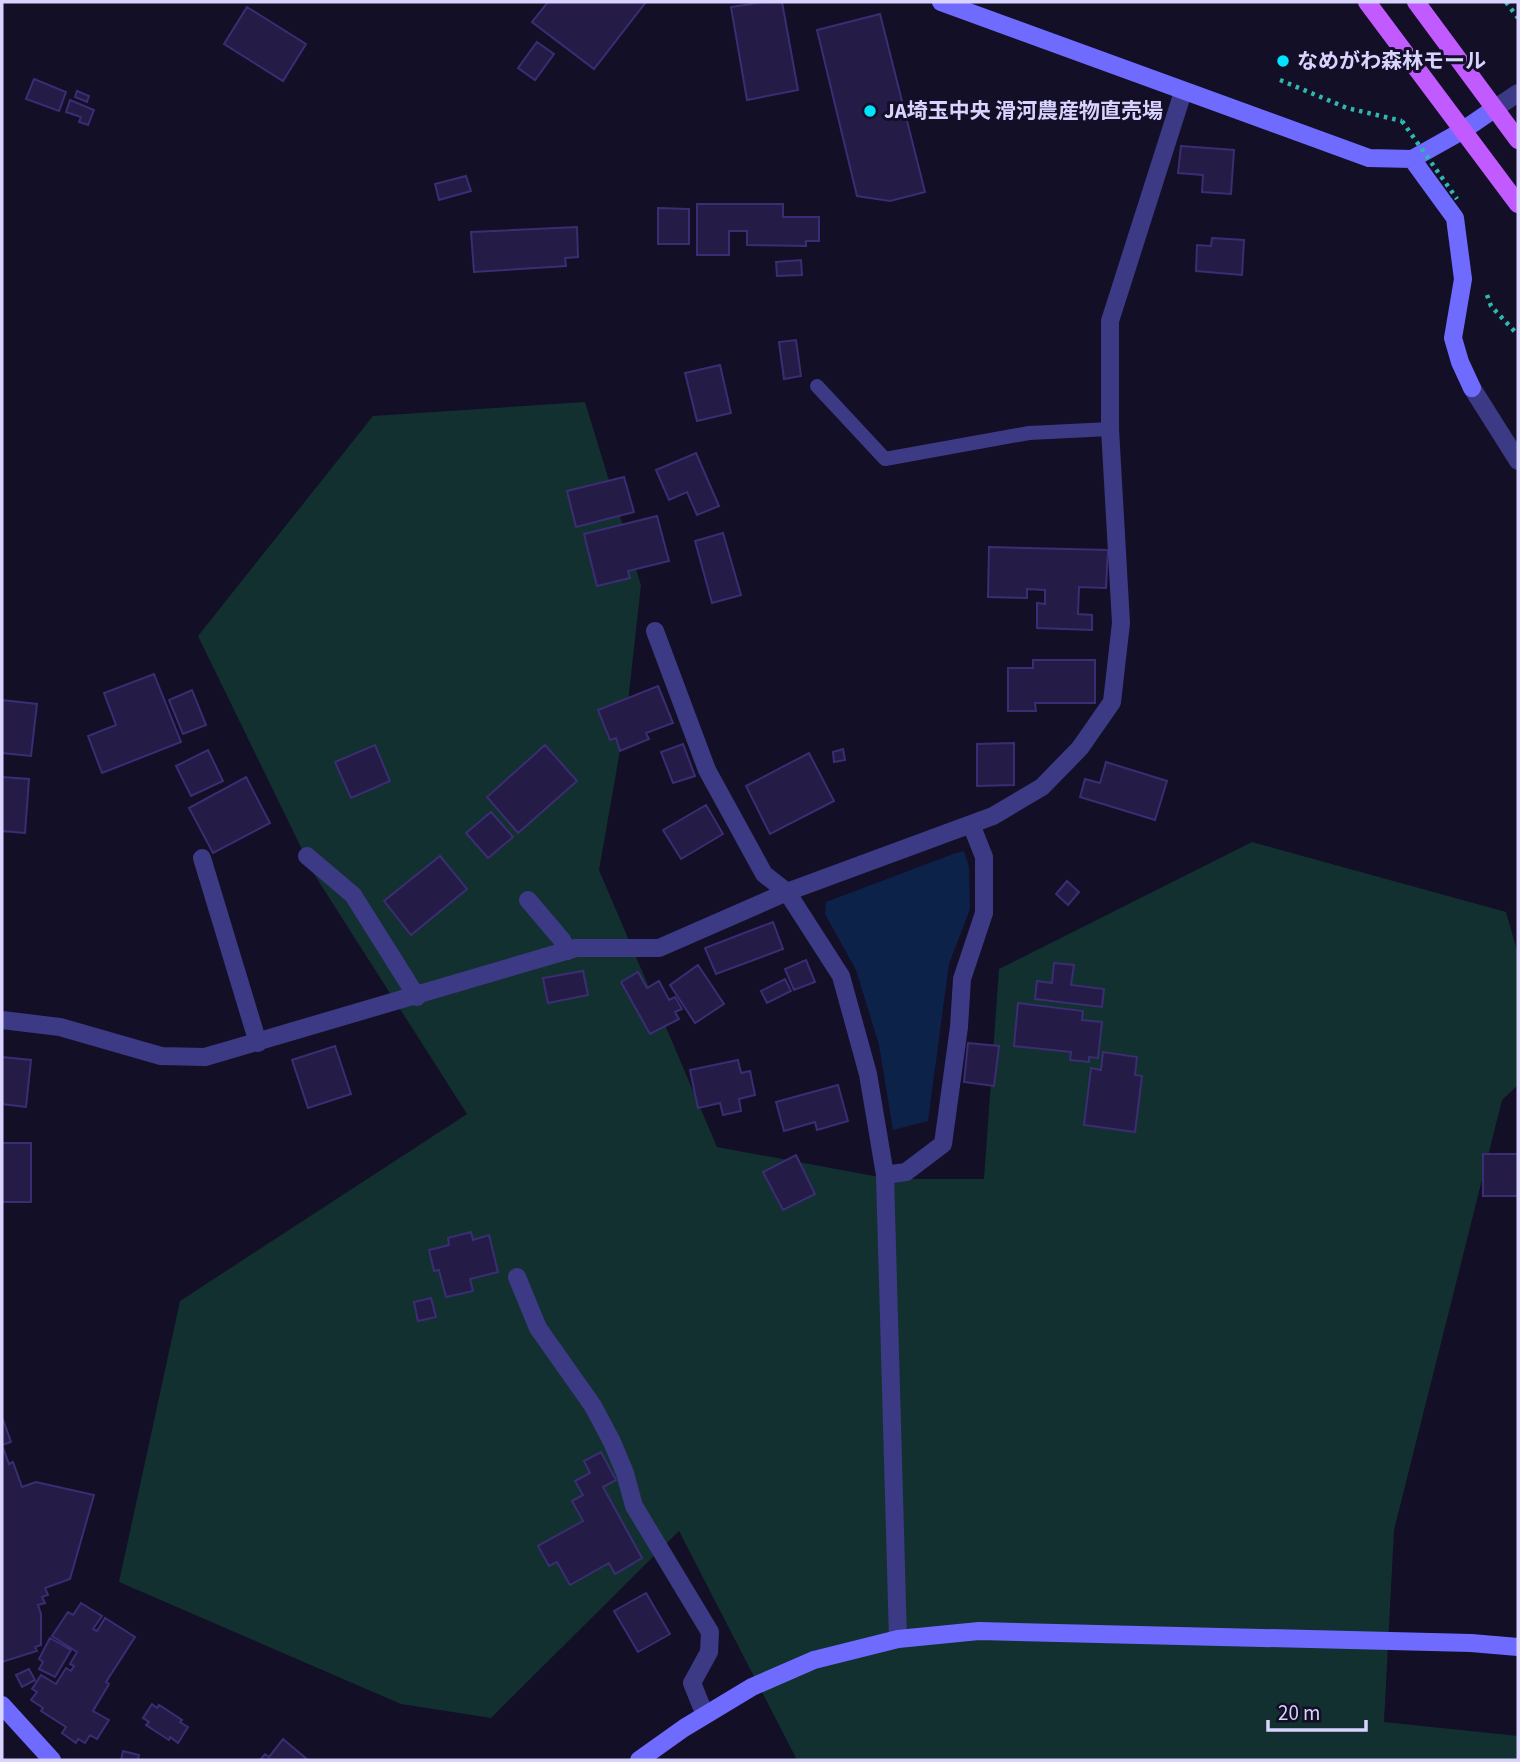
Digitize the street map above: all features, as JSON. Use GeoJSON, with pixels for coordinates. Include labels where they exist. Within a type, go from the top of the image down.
{"type":"FeatureCollection","features":[{"type":"Feature","properties":{"kind":"main road"},"geometry":{"type":"LineString","coordinates":[[1367,2],[1518,204]]}},
{"type":"Feature","properties":{"kind":"main road"},"geometry":{"type":"LineString","coordinates":[[1416,2],[1518,140]]}},
{"type":"Feature","properties":{"kind":"street"},"geometry":{"type":"LineString","coordinates":[[941,2],[1368,158],[1412,159],[1462,131],[1518,93]]}},
{"type":"Feature","properties":{"kind":"street"},"geometry":{"type":"LineString","coordinates":[[2,1020],[60,1027],[161,1056],[205,1057],[417,997],[576,948],[659,947],[787,892],[993,816],[1042,787],[1080,748],[1112,702],[1121,623],[1110,429],[1110,321],[1183,92]]}},
{"type":"Feature","properties":{"kind":"street"},"geometry":{"type":"LineString","coordinates":[[1412,159],[1455,218],[1463,279],[1453,338],[1460,362],[1472,388],[1518,461]]}},
{"type":"Feature","properties":{"kind":"street"},"geometry":{"type":"LineString","coordinates":[[655,631],[707,770],[764,874],[787,892],[841,976],[868,1074],[885,1175],[898,1639]]}},
{"type":"Feature","properties":{"kind":"street"},"geometry":{"type":"LineString","coordinates":[[885,1175],[906,1172],[943,1144],[959,1027],[962,979],[984,913],[984,857],[971,824]]}},
{"type":"Feature","properties":{"kind":"street"},"geometry":{"type":"LineString","coordinates":[[307,856],[353,895],[417,997]]}},
{"type":"Feature","properties":{"kind":"street"},"geometry":{"type":"LineString","coordinates":[[202,858],[258,1043]]}},
{"type":"Feature","properties":{"kind":"street"},"geometry":{"type":"LineString","coordinates":[[528,900],[562,940],[567,951]]}},
{"type":"Feature","properties":{"kind":"street"},"geometry":{"type":"LineString","coordinates":[[517,1277],[538,1328],[593,1406],[612,1442],[635,1506],[710,1632],[709,1652],[692,1683],[705,1715]]}},
{"type":"Feature","properties":{"kind":"street"},"geometry":{"type":"LineString","coordinates":[[639,1760],[752,1687],[814,1661],[898,1639],[979,1631],[1471,1643],[1518,1647]]}},
{"type":"Feature","properties":{"kind":"street"},"geometry":{"type":"LineString","coordinates":[[2,1705],[52,1760]]}},
{"type":"Feature","properties":{"kind":"lane"},"geometry":{"type":"LineString","coordinates":[[817,386],[885,458],[1029,433],[1110,429]]}},
{"type":"Feature","properties":{"kind":"path"},"geometry":{"type":"LineString","coordinates":[[1506,2],[1518,18]]}},
{"type":"Feature","properties":{"kind":"path"},"geometry":{"type":"LineString","coordinates":[[1280,80],[1347,108],[1402,121],[1457,200]]}},
{"type":"Feature","properties":{"kind":"green space"},"geometry":{"type":"Polygon","coordinates":[[[585,402],[641,585],[627,711],[599,870],[717,1147],[890,1179],[984,1179],[999,969],[1252,842],[1506,912],[1518,954],[1518,1085],[1502,1100],[1394,1530],[1384,1722],[1518,1736],[1518,1760],[797,1760],[679,1531],[491,1718],[401,1704],[119,1582],[180,1301],[467,1114],[314,874],[198,636],[373,416],[585,402]]]}},
{"type":"Feature","properties":{"kind":"water"},"geometry":{"type":"Polygon","coordinates":[[[964,851],[969,867],[970,909],[949,964],[928,1121],[893,1130],[879,1045],[856,970],[825,914],[826,902],[964,851]]]}},
{"type":"Feature","properties":{"kind":"building"},"geometry":{"type":"Polygon","coordinates":[[[548,2],[646,2],[594,69],[532,22],[548,2]]]}},
{"type":"Feature","properties":{"kind":"building"},"geometry":{"type":"Polygon","coordinates":[[[782,2],[798,90],[747,100],[731,7],[782,2]]]}},
{"type":"Feature","properties":{"kind":"building"},"geometry":{"type":"Polygon","coordinates":[[[247,7],[306,44],[283,81],[224,44],[247,7]]]}},
{"type":"Feature","properties":{"kind":"building","name":"JA埼玉中央 滑河農産物直売場"},"geometry":{"type":"Polygon","coordinates":[[[880,14],[925,192],[890,201],[857,196],[817,30],[880,14]]]}},
{"type":"Feature","properties":{"kind":"building"},"geometry":{"type":"Polygon","coordinates":[[[537,42],[554,54],[535,80],[518,68],[537,42]]]}},
{"type":"Feature","properties":{"kind":"building"},"geometry":{"type":"Polygon","coordinates":[[[34,79],[66,92],[59,111],[26,99],[34,79]]]}},
{"type":"Feature","properties":{"kind":"building"},"geometry":{"type":"Polygon","coordinates":[[[77,91],[89,96],[87,102],[75,97],[77,91]]]}},
{"type":"Feature","properties":{"kind":"building"},"geometry":{"type":"Polygon","coordinates":[[[70,100],[94,110],[88,125],[79,122],[81,117],[66,112],[70,100]]]}},
{"type":"Feature","properties":{"kind":"building"},"geometry":{"type":"Polygon","coordinates":[[[1181,146],[1234,150],[1231,194],[1202,192],[1203,175],[1178,173],[1181,146]]]}},
{"type":"Feature","properties":{"kind":"building"},"geometry":{"type":"Polygon","coordinates":[[[466,176],[471,191],[439,200],[435,184],[466,176]]]}},
{"type":"Feature","properties":{"kind":"building"},"geometry":{"type":"Polygon","coordinates":[[[697,204],[783,204],[783,217],[819,217],[819,241],[806,241],[806,246],[747,245],[747,231],[729,231],[729,255],[697,255],[697,204]]]}},
{"type":"Feature","properties":{"kind":"building"},"geometry":{"type":"Polygon","coordinates":[[[658,208],[689,209],[689,244],[658,244],[658,208]]]}},
{"type":"Feature","properties":{"kind":"building"},"geometry":{"type":"Polygon","coordinates":[[[577,227],[578,257],[565,258],[566,266],[474,272],[471,232],[577,227]]]}},
{"type":"Feature","properties":{"kind":"building"},"geometry":{"type":"Polygon","coordinates":[[[1212,238],[1244,240],[1242,275],[1196,271],[1197,245],[1211,246],[1212,238]]]}},
{"type":"Feature","properties":{"kind":"building"},"geometry":{"type":"Polygon","coordinates":[[[801,260],[802,275],[777,276],[776,262],[801,260]]]}},
{"type":"Feature","properties":{"kind":"building"},"geometry":{"type":"Polygon","coordinates":[[[796,340],[801,376],[784,379],[779,342],[796,340]]]}},
{"type":"Feature","properties":{"kind":"building"},"geometry":{"type":"Polygon","coordinates":[[[720,365],[731,413],[697,421],[685,373],[720,365]]]}},
{"type":"Feature","properties":{"kind":"building"},"geometry":{"type":"Polygon","coordinates":[[[696,453],[719,506],[697,515],[687,492],[669,500],[656,470],[696,453]]]}},
{"type":"Feature","properties":{"kind":"building"},"geometry":{"type":"Polygon","coordinates":[[[624,477],[634,512],[576,527],[567,491],[624,477]]]}},
{"type":"Feature","properties":{"kind":"building"},"geometry":{"type":"Polygon","coordinates":[[[657,516],[669,561],[628,571],[630,578],[597,586],[584,534],[657,516]]]}},
{"type":"Feature","properties":{"kind":"building"},"geometry":{"type":"Polygon","coordinates":[[[723,533],[741,595],[712,603],[695,541],[723,533]]]}},
{"type":"Feature","properties":{"kind":"building"},"geometry":{"type":"Polygon","coordinates":[[[989,547],[1108,550],[1106,588],[1079,587],[1078,614],[1092,615],[1092,630],[1037,628],[1037,603],[1045,604],[1045,590],[1027,589],[1027,598],[988,597],[989,547]]]}},
{"type":"Feature","properties":{"kind":"building"},"geometry":{"type":"Polygon","coordinates":[[[1033,660],[1095,660],[1095,703],[1035,703],[1036,711],[1008,711],[1008,668],[1033,668],[1033,660]]]}},
{"type":"Feature","properties":{"kind":"building"},"geometry":{"type":"Polygon","coordinates":[[[154,674],[181,742],[102,773],[88,736],[116,725],[104,693],[154,674]]]}},
{"type":"Feature","properties":{"kind":"building"},"geometry":{"type":"Polygon","coordinates":[[[658,686],[673,723],[646,733],[649,739],[620,751],[616,738],[610,740],[598,710],[658,686]]]}},
{"type":"Feature","properties":{"kind":"building"},"geometry":{"type":"Polygon","coordinates":[[[192,690],[206,725],[183,734],[169,700],[192,690]]]}},
{"type":"Feature","properties":{"kind":"building"},"geometry":{"type":"Polygon","coordinates":[[[2,700],[37,704],[31,756],[2,753],[2,700]]]}},
{"type":"Feature","properties":{"kind":"building"},"geometry":{"type":"Polygon","coordinates":[[[1014,743],[1014,785],[977,786],[977,744],[1014,743]]]}},
{"type":"Feature","properties":{"kind":"building"},"geometry":{"type":"Polygon","coordinates":[[[683,744],[695,776],[673,783],[661,752],[683,744]]]}},
{"type":"Feature","properties":{"kind":"building"},"geometry":{"type":"Polygon","coordinates":[[[375,745],[390,781],[351,798],[335,762],[375,745]]]}},
{"type":"Feature","properties":{"kind":"building"},"geometry":{"type":"Polygon","coordinates":[[[545,745],[577,781],[518,833],[487,797],[545,745]]]}},
{"type":"Feature","properties":{"kind":"building"},"geometry":{"type":"Polygon","coordinates":[[[843,749],[845,760],[834,762],[833,752],[843,749]]]}},
{"type":"Feature","properties":{"kind":"building"},"geometry":{"type":"Polygon","coordinates":[[[208,750],[223,781],[191,796],[176,766],[208,750]]]}},
{"type":"Feature","properties":{"kind":"building"},"geometry":{"type":"Polygon","coordinates":[[[809,753],[834,801],[770,834],[746,786],[809,753]]]}},
{"type":"Feature","properties":{"kind":"building"},"geometry":{"type":"Polygon","coordinates":[[[1106,762],[1167,781],[1155,820],[1080,797],[1085,779],[1100,783],[1106,762]]]}},
{"type":"Feature","properties":{"kind":"building"},"geometry":{"type":"Polygon","coordinates":[[[2,777],[29,779],[25,833],[2,831],[2,777]]]}},
{"type":"Feature","properties":{"kind":"building"},"geometry":{"type":"Polygon","coordinates":[[[246,777],[270,823],[213,853],[189,808],[246,777]]]}},
{"type":"Feature","properties":{"kind":"building"},"geometry":{"type":"Polygon","coordinates":[[[706,805],[723,834],[681,859],[663,830],[706,805]]]}},
{"type":"Feature","properties":{"kind":"building"},"geometry":{"type":"Polygon","coordinates":[[[491,812],[513,837],[488,858],[466,833],[491,812]]]}},
{"type":"Feature","properties":{"kind":"building"},"geometry":{"type":"Polygon","coordinates":[[[440,856],[467,889],[411,935],[384,901],[440,856]]]}},
{"type":"Feature","properties":{"kind":"building"},"geometry":{"type":"Polygon","coordinates":[[[1067,881],[1079,892],[1068,905],[1056,894],[1067,881]]]}},
{"type":"Feature","properties":{"kind":"building"},"geometry":{"type":"Polygon","coordinates":[[[773,922],[783,949],[716,974],[705,948],[773,922]]]}},
{"type":"Feature","properties":{"kind":"building"},"geometry":{"type":"Polygon","coordinates":[[[806,960],[815,982],[794,990],[785,969],[806,960]]]}},
{"type":"Feature","properties":{"kind":"building"},"geometry":{"type":"Polygon","coordinates":[[[1054,963],[1074,965],[1071,985],[1104,989],[1102,1007],[1035,999],[1037,981],[1052,983],[1054,963]]]}},
{"type":"Feature","properties":{"kind":"building"},"geometry":{"type":"Polygon","coordinates":[[[698,965],[724,1004],[695,1023],[670,985],[698,965]]]}},
{"type":"Feature","properties":{"kind":"building"},"geometry":{"type":"Polygon","coordinates":[[[583,971],[588,995],[548,1003],[543,978],[583,971]]]}},
{"type":"Feature","properties":{"kind":"building"},"geometry":{"type":"Polygon","coordinates":[[[638,972],[647,988],[659,981],[669,1000],[675,997],[682,1009],[675,1012],[679,1019],[650,1034],[621,982],[638,972]]]}},
{"type":"Feature","properties":{"kind":"building"},"geometry":{"type":"Polygon","coordinates":[[[785,979],[791,991],[767,1003],[761,991],[785,979]]]}},
{"type":"Feature","properties":{"kind":"building"},"geometry":{"type":"Polygon","coordinates":[[[1018,1003],[1083,1011],[1082,1020],[1102,1022],[1098,1058],[1089,1057],[1089,1062],[1070,1060],[1071,1052],[1014,1046],[1018,1003]]]}},
{"type":"Feature","properties":{"kind":"building"},"geometry":{"type":"Polygon","coordinates":[[[968,1043],[999,1046],[994,1086],[964,1082],[968,1043]]]}},
{"type":"Feature","properties":{"kind":"building"},"geometry":{"type":"Polygon","coordinates":[[[335,1046],[351,1094],[308,1108],[292,1060],[335,1046]]]}},
{"type":"Feature","properties":{"kind":"building"},"geometry":{"type":"Polygon","coordinates":[[[1103,1052],[1137,1057],[1135,1075],[1142,1076],[1135,1132],[1084,1125],[1091,1068],[1101,1070],[1103,1052]]]}},
{"type":"Feature","properties":{"kind":"building"},"geometry":{"type":"Polygon","coordinates":[[[2,1057],[31,1060],[26,1107],[2,1104],[2,1057]]]}},
{"type":"Feature","properties":{"kind":"building"},"geometry":{"type":"Polygon","coordinates":[[[738,1060],[741,1073],[750,1071],[755,1095],[739,1099],[741,1111],[723,1115],[720,1103],[698,1108],[690,1070],[738,1060]]]}},
{"type":"Feature","properties":{"kind":"building"},"geometry":{"type":"Polygon","coordinates":[[[838,1085],[848,1121],[817,1130],[815,1122],[784,1131],[776,1102],[838,1085]]]}},
{"type":"Feature","properties":{"kind":"building"},"geometry":{"type":"Polygon","coordinates":[[[2,1143],[31,1143],[31,1202],[2,1202],[2,1143]]]}},
{"type":"Feature","properties":{"kind":"building"},"geometry":{"type":"Polygon","coordinates":[[[1483,1154],[1518,1154],[1518,1196],[1483,1196],[1483,1154]]]}},
{"type":"Feature","properties":{"kind":"building"},"geometry":{"type":"Polygon","coordinates":[[[796,1155],[815,1194],[783,1210],[763,1172],[796,1155]]]}},
{"type":"Feature","properties":{"kind":"building"},"geometry":{"type":"Polygon","coordinates":[[[471,1232],[473,1240],[489,1235],[498,1272],[470,1279],[473,1291],[446,1297],[439,1270],[434,1271],[429,1250],[449,1245],[448,1238],[471,1232]]]}},
{"type":"Feature","properties":{"kind":"building"},"geometry":{"type":"Polygon","coordinates":[[[431,1298],[436,1317],[418,1321],[414,1302],[431,1298]]]}},
{"type":"Feature","properties":{"kind":"building"},"geometry":{"type":"Polygon","coordinates":[[[2,1417],[11,1442],[2,1445],[2,1417]]]}},
{"type":"Feature","properties":{"kind":"building"},"geometry":{"type":"Polygon","coordinates":[[[2,1445],[9,1464],[13,1462],[22,1487],[36,1482],[94,1495],[70,1579],[45,1588],[48,1595],[42,1597],[45,1603],[38,1605],[41,1614],[41,1645],[35,1647],[37,1651],[2,1662],[2,1445]]]}},
{"type":"Feature","properties":{"kind":"building"},"geometry":{"type":"Polygon","coordinates":[[[601,1452],[616,1480],[603,1487],[642,1558],[615,1574],[609,1563],[570,1585],[557,1562],[549,1566],[538,1546],[583,1521],[572,1501],[583,1495],[575,1481],[590,1473],[584,1461],[601,1452]]]}},
{"type":"Feature","properties":{"kind":"building"},"geometry":{"type":"Polygon","coordinates":[[[646,1593],[670,1634],[638,1652],[614,1611],[646,1593]]]}},
{"type":"Feature","properties":{"kind":"building"},"geometry":{"type":"Polygon","coordinates":[[[81,1603],[102,1616],[93,1629],[97,1631],[105,1618],[135,1637],[106,1682],[109,1684],[93,1711],[109,1720],[97,1739],[90,1735],[85,1743],[78,1739],[76,1743],[62,1733],[66,1727],[41,1711],[43,1708],[31,1700],[37,1692],[32,1689],[41,1675],[56,1684],[66,1668],[71,1671],[74,1666],[70,1664],[77,1652],[52,1636],[68,1612],[73,1615],[81,1603]]]}},
{"type":"Feature","properties":{"kind":"building"},"geometry":{"type":"Polygon","coordinates":[[[50,1638],[71,1650],[55,1677],[39,1669],[43,1662],[39,1659],[50,1638]]]}},
{"type":"Feature","properties":{"kind":"building"},"geometry":{"type":"Polygon","coordinates":[[[29,1669],[35,1680],[22,1687],[16,1675],[29,1669]]]}},
{"type":"Feature","properties":{"kind":"building"},"geometry":{"type":"Polygon","coordinates":[[[152,1704],[157,1708],[159,1705],[188,1727],[178,1743],[146,1725],[149,1722],[143,1718],[152,1704]]]}},
{"type":"Feature","properties":{"kind":"building"},"geometry":{"type":"Polygon","coordinates":[[[283,1739],[308,1760],[260,1760],[265,1754],[269,1757],[283,1739]]]}},
{"type":"Feature","properties":{"kind":"building"},"geometry":{"type":"Polygon","coordinates":[[[123,1751],[139,1755],[138,1760],[121,1760],[123,1751]]]}},
{"type":"Feature","properties":{"kind":"place","name":"なめがわ森林モール"},"geometry":{"type":"Point","coordinates":[1283,61]}},
{"type":"Feature","properties":{"kind":"place","name":"JA埼玉中央 滑河農産物直売場"},"geometry":{"type":"Point","coordinates":[870,111]}}]}
